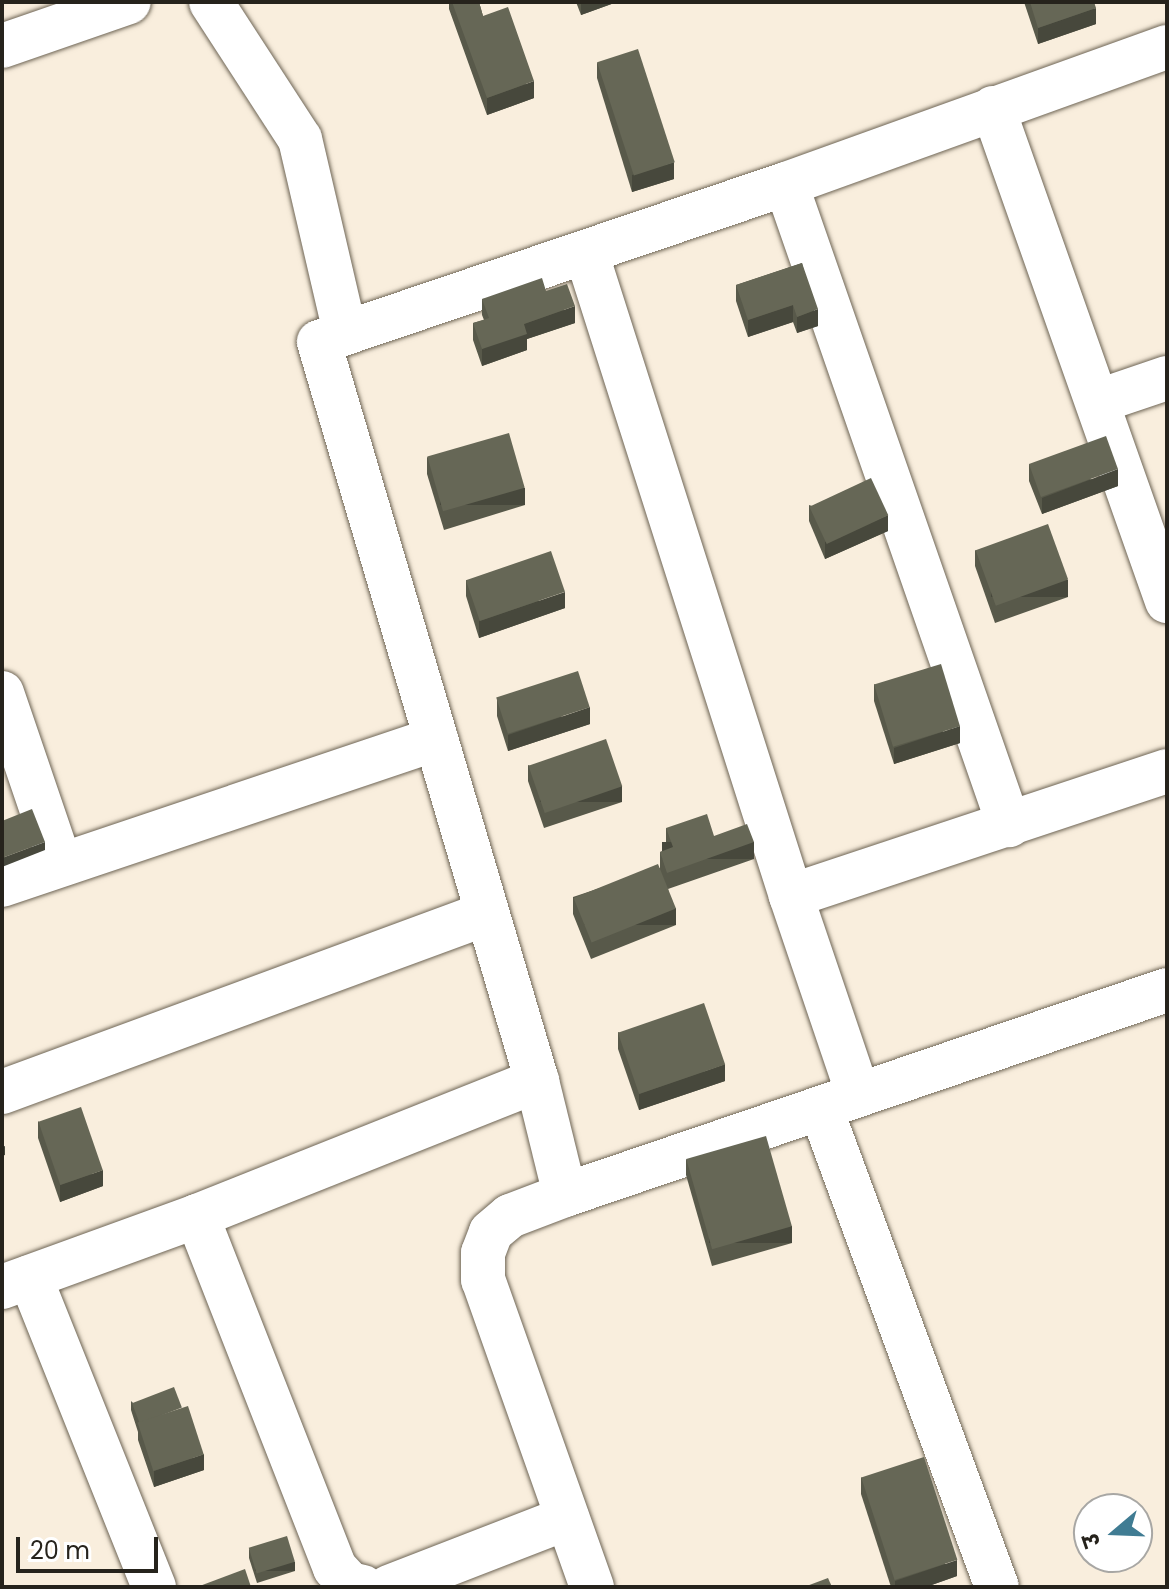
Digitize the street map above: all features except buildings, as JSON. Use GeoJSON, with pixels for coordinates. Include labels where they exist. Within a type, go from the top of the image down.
{"type":"FeatureCollection","features":[{"type":"Feature","properties":{"kind":"street"},"geometry":{"type":"LineString","coordinates":[[2,46],[129,2]]}},
{"type":"Feature","properties":{"kind":"street"},"geometry":{"type":"LineString","coordinates":[[211,2],[300,139],[345,333]]}},
{"type":"Feature","properties":{"kind":"street"},"geometry":{"type":"LineString","coordinates":[[565,1195],[537,1081],[485,914],[319,342],[786,184],[1167,47]]}},
{"type":"Feature","properties":{"kind":"street"},"geometry":{"type":"LineString","coordinates":[[993,108],[1099,401],[1167,601]]}},
{"type":"Feature","properties":{"kind":"street"},"geometry":{"type":"LineString","coordinates":[[786,184],[1009,825]]}},
{"type":"Feature","properties":{"kind":"street"},"geometry":{"type":"LineString","coordinates":[[586,252],[791,896],[839,1101],[997,1587]]}},
{"type":"Feature","properties":{"kind":"street"},"geometry":{"type":"LineString","coordinates":[[1099,401],[1167,378]]}},
{"type":"Feature","properties":{"kind":"street"},"geometry":{"type":"LineString","coordinates":[[2,693],[60,863]]}},
{"type":"Feature","properties":{"kind":"street"},"geometry":{"type":"LineString","coordinates":[[2,885],[436,739]]}},
{"type":"Feature","properties":{"kind":"street"},"geometry":{"type":"LineString","coordinates":[[791,896],[1167,771]]}},
{"type":"Feature","properties":{"kind":"street"},"geometry":{"type":"LineString","coordinates":[[2,1092],[485,914]]}},
{"type":"Feature","properties":{"kind":"street"},"geometry":{"type":"LineString","coordinates":[[592,1587],[483,1280],[483,1253],[491,1232],[510,1216],[565,1195],[1167,990]]}},
{"type":"Feature","properties":{"kind":"street"},"geometry":{"type":"LineString","coordinates":[[154,1587],[16,1282],[197,1216],[537,1081]]}},
{"type":"Feature","properties":{"kind":"street"},"geometry":{"type":"LineString","coordinates":[[197,1216],[335,1568],[350,1584],[363,1587]]}},
{"type":"Feature","properties":{"kind":"street"},"geometry":{"type":"LineString","coordinates":[[389,1587],[567,1518]]}}]}
